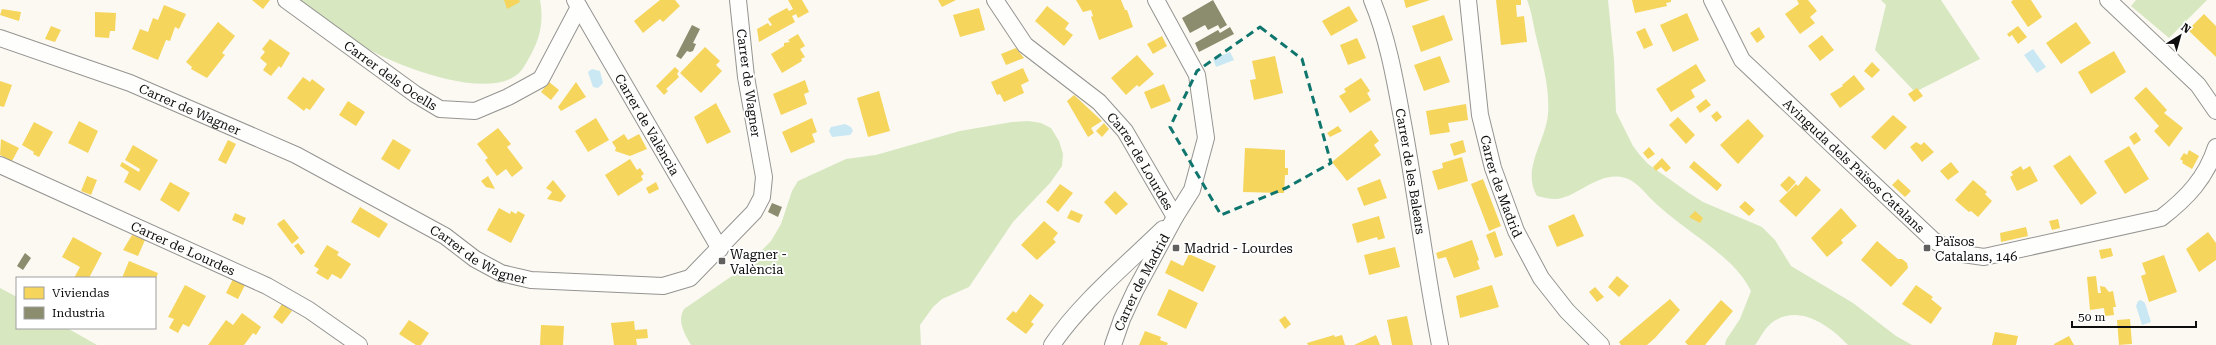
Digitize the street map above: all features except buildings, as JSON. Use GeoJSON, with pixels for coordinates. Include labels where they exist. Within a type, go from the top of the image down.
{"type":"FeatureCollection","features":[{"type":"Feature","properties":{"kind":"street","name":"Carrer dels Ocells"},"geometry":{"type":"LineString","coordinates":[[286,0],[415,94],[440,108],[474,111],[508,97],[540,79],[577,4]]}},
{"type":"Feature","properties":{"kind":"street","name":"Carrer de Wagner"},"geometry":{"type":"LineString","coordinates":[[0,38],[130,83],[296,155],[445,236],[475,259],[501,273],[531,280],[663,286],[690,278],[720,249],[754,212],[762,197],[764,177],[746,77],[738,0]]}},
{"type":"Feature","properties":{"kind":"street","name":"Carrer de Lourdes"},"geometry":{"type":"LineString","coordinates":[[995,0],[1025,44],[1099,102],[1125,131],[1175,217],[1060,332],[1052,345]]}},
{"type":"Feature","properties":{"kind":"street","name":"Carrer de Madrid"},"geometry":{"type":"LineString","coordinates":[[1113,345],[1122,319],[1135,291],[1175,217],[1192,190],[1206,138],[1197,75],[1156,0]]}},
{"type":"Feature","properties":{"kind":"street","name":"Carrer de les Balears"},"geometry":{"type":"LineString","coordinates":[[1372,0],[1382,26],[1399,105],[1425,268],[1440,345]]}},
{"type":"Feature","properties":{"kind":"street","name":"Carrer de Madrid"},"geometry":{"type":"LineString","coordinates":[[1468,0],[1480,115],[1493,168],[1516,231],[1541,278],[1567,311],[1601,345]]}},
{"type":"Feature","properties":{"kind":"street","name":"Avinguda dels Països Catalans"},"geometry":{"type":"LineString","coordinates":[[1712,0],[1742,60],[1933,240],[1956,254],[1984,257],[2161,218],[2182,202],[2201,180],[2216,147]]}},
{"type":"Feature","properties":{"kind":"street"},"geometry":{"type":"LineString","coordinates":[[2108,0],[2198,84],[2216,111]]}},
{"type":"Feature","properties":{"kind":"street","name":"Carrer de València"},"geometry":{"type":"LineString","coordinates":[[577,4],[720,249]]}},
{"type":"Feature","properties":{"kind":"street","name":"Carrer de Lourdes"},"geometry":{"type":"LineString","coordinates":[[0,165],[267,286],[309,310],[359,345]]}},
{"type":"Feature","properties":{"kind":"highlighted area"},"geometry":{"type":"Polygon","coordinates":[[[1260,27],[1302,59],[1331,163],[1286,188],[1221,215],[1170,127],[1197,71],[1260,27]]]}},
{"type":"Feature","properties":{"kind":"green space"},"geometry":{"type":"Polygon","coordinates":[[[299,0],[540,0],[542,16],[536,44],[522,70],[504,81],[485,84],[462,82],[438,77],[391,60],[358,43],[299,0]]]}},
{"type":"Feature","properties":{"kind":"green space"},"geometry":{"type":"Polygon","coordinates":[[[1527,0],[1608,0],[1614,60],[1616,112],[1633,146],[1639,154],[1648,164],[1703,202],[1762,227],[1775,240],[1791,266],[1853,303],[1896,336],[1912,345],[1848,345],[1824,325],[1805,316],[1795,315],[1784,316],[1771,323],[1755,345],[1725,345],[1726,340],[1740,319],[1751,291],[1749,287],[1731,264],[1680,224],[1637,185],[1626,178],[1612,177],[1594,182],[1563,198],[1553,199],[1537,196],[1533,186],[1533,165],[1546,124],[1548,114],[1548,94],[1543,65],[1527,0]]]}},
{"type":"Feature","properties":{"kind":"green space"},"geometry":{"type":"Polygon","coordinates":[[[1881,0],[1941,0],[1980,59],[1915,92],[1875,50],[1886,5],[1881,0]]]}},
{"type":"Feature","properties":{"kind":"green space"},"geometry":{"type":"Polygon","coordinates":[[[2136,0],[2207,0],[2169,38],[2131,6],[2136,0]]]}},
{"type":"Feature","properties":{"kind":"green space"},"geometry":{"type":"Polygon","coordinates":[[[1028,121],[1041,123],[1051,128],[1059,141],[1063,154],[1062,166],[1050,183],[1013,222],[969,287],[942,299],[933,307],[920,325],[921,345],[691,345],[684,332],[681,322],[684,309],[745,267],[771,241],[781,224],[792,191],[798,181],[846,159],[876,155],[960,131],[1012,122],[1028,121]]]}},
{"type":"Feature","properties":{"kind":"green space"},"geometry":{"type":"Polygon","coordinates":[[[0,288],[16,296],[16,329],[69,329],[97,345],[0,345],[0,288]]]}},
{"type":"Feature","properties":{"kind":"water"},"geometry":{"type":"Polygon","coordinates":[[[2033,49],[2046,67],[2037,73],[2024,55],[2033,49]]]}},
{"type":"Feature","properties":{"kind":"water"},"geometry":{"type":"Polygon","coordinates":[[[1230,52],[1234,60],[1216,67],[1213,59],[1230,52]]]}},
{"type":"Feature","properties":{"kind":"water"},"geometry":{"type":"Polygon","coordinates":[[[592,69],[600,71],[603,83],[598,88],[593,87],[588,72],[592,69]]]}},
{"type":"Feature","properties":{"kind":"water"},"geometry":{"type":"Polygon","coordinates":[[[845,124],[851,127],[853,131],[850,135],[832,137],[829,131],[831,127],[845,124]]]}},
{"type":"Feature","properties":{"kind":"water"},"geometry":{"type":"Polygon","coordinates":[[[2141,300],[2145,303],[2151,322],[2142,325],[2136,306],[2138,301],[2141,300]]]}},
{"type":"Feature","properties":{"kind":"place","name":"Madrid - Lourdes"},"geometry":{"type":"Point","coordinates":[1176,248]}},
{"type":"Feature","properties":{"kind":"place","name":"Països Catalans, 146"},"geometry":{"type":"Point","coordinates":[1927,248]}},
{"type":"Feature","properties":{"kind":"place","name":"Wagner - València"},"geometry":{"type":"Point","coordinates":[722,261]}}]}
